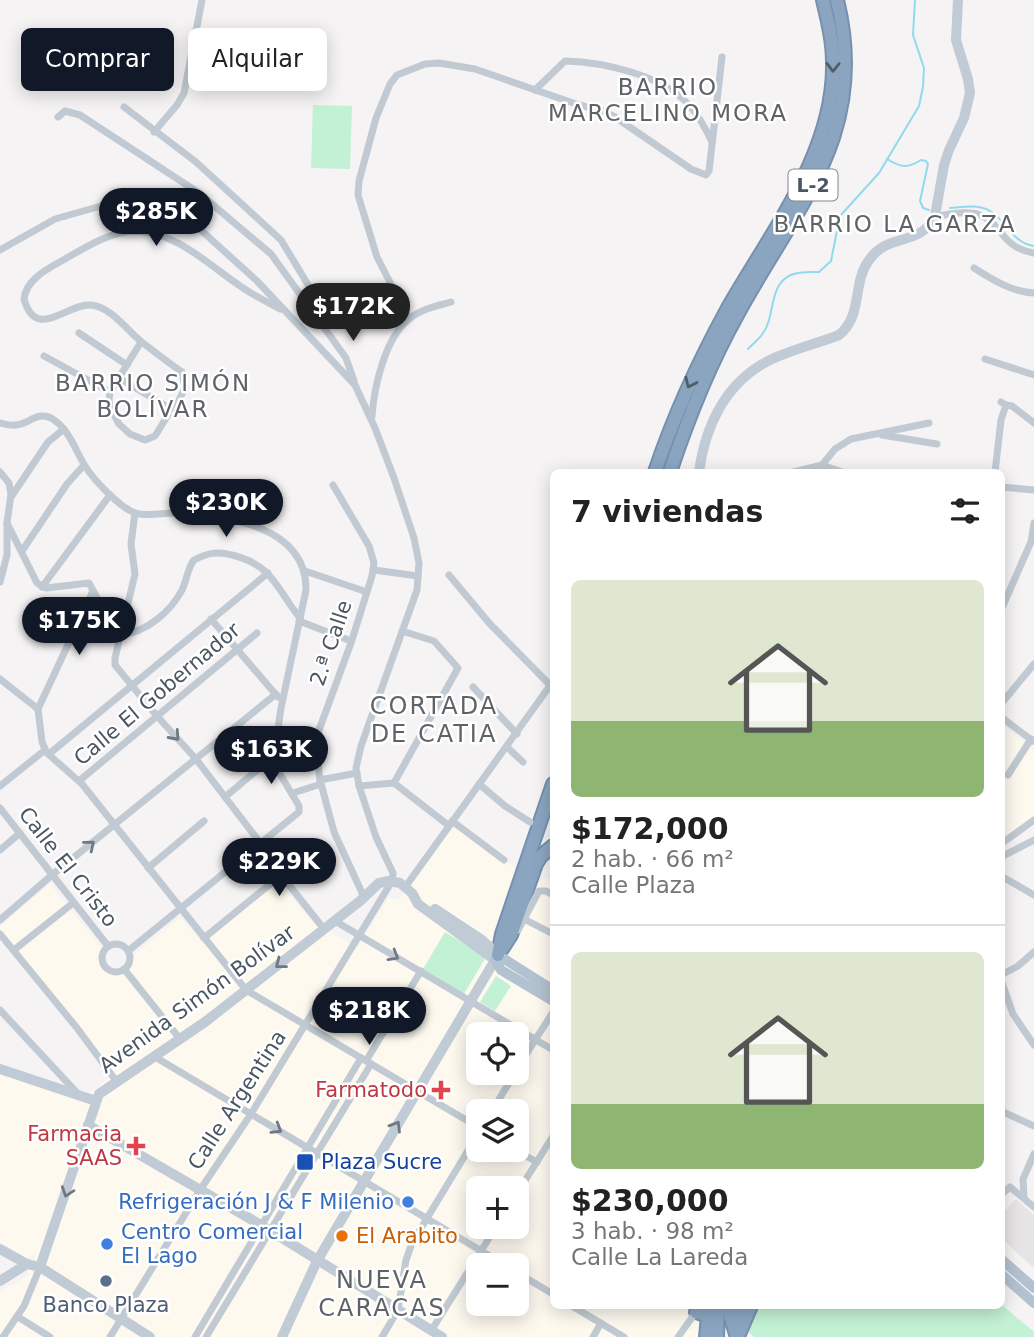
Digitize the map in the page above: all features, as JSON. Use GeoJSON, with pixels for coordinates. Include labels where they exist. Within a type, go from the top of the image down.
{"type":"FeatureCollection","features":[{"type":"Feature","properties":{"kind":"highway","name":"L-2"},"geometry":{"type":"LineString","coordinates":[[656,469],[674,417],[693,374],[805,174],[821,136],[831,98],[833,64],[830,29],[823,0]]}},
{"type":"Feature","properties":{"kind":"highway","name":"L-2"},"geometry":{"type":"LineString","coordinates":[[671,469],[718,351],[811,188],[830,149],[841,114],[846,81],[845,46],[837,0]]}},
{"type":"Feature","properties":{"kind":"highway"},"geometry":{"type":"LineString","coordinates":[[497,958],[502,934],[550,793]]}},
{"type":"Feature","properties":{"kind":"highway"},"geometry":{"type":"LineString","coordinates":[[497,958],[511,935],[536,864],[550,848]]}},
{"type":"Feature","properties":{"kind":"highway"},"geometry":{"type":"LineString","coordinates":[[717,1337],[718,1309]]}},
{"type":"Feature","properties":{"kind":"highway"},"geometry":{"type":"LineString","coordinates":[[728,1309],[735,1336]]}},
{"type":"Feature","properties":{"kind":"highway"},"geometry":{"type":"LineString","coordinates":[[735,1336],[739,1309]]}},
{"type":"Feature","properties":{"kind":"highway"},"geometry":{"type":"LineString","coordinates":[[735,1336],[749,1309]]}},
{"type":"Feature","properties":{"kind":"highway"},"geometry":{"type":"LineString","coordinates":[[703,1310],[706,1337]]}},
{"type":"Feature","properties":{"kind":"main road"},"geometry":{"type":"LineString","coordinates":[[699,469],[709,426],[730,393],[765,362],[839,335],[845,330],[853,317],[862,272],[869,260],[885,245],[925,232],[935,216],[944,165],[964,118],[970,93],[956,40],[958,0]]}},
{"type":"Feature","properties":{"kind":"main road"},"geometry":{"type":"LineString","coordinates":[[392,881],[409,889],[482,940],[497,958],[550,987]]}},
{"type":"Feature","properties":{"kind":"main road","name":"Avenida Simón Bolívar"},"geometry":{"type":"LineString","coordinates":[[40,1267],[96,1101],[102,1091],[155,1057],[246,990],[379,883],[392,881]]}},
{"type":"Feature","properties":{"kind":"main road"},"geometry":{"type":"LineString","coordinates":[[282,1337],[317,1261],[497,958]]}},
{"type":"Feature","properties":{"kind":"main road"},"geometry":{"type":"LineString","coordinates":[[497,958],[501,970],[550,999]]}},
{"type":"Feature","properties":{"kind":"main road"},"geometry":{"type":"LineString","coordinates":[[0,1069],[96,1101]]}},
{"type":"Feature","properties":{"kind":"main road"},"geometry":{"type":"LineString","coordinates":[[88,1125],[265,1228],[442,1337]]}},
{"type":"Feature","properties":{"kind":"main road"},"geometry":{"type":"LineString","coordinates":[[0,1249],[27,1264],[40,1267],[150,1337]]}},
{"type":"Feature","properties":{"kind":"main road"},"geometry":{"type":"LineString","coordinates":[[1005,1263],[1034,1288]]}},
{"type":"Feature","properties":{"kind":"main road"},"geometry":{"type":"LineString","coordinates":[[0,1281],[27,1264]]}},
{"type":"Feature","properties":{"kind":"main road"},"geometry":{"type":"LineString","coordinates":[[1005,1277],[1034,1303]]}},
{"type":"Feature","properties":{"kind":"street"},"geometry":{"type":"LineString","coordinates":[[154,132],[177,106],[184,93],[202,0]]}},
{"type":"Feature","properties":{"kind":"street"},"geometry":{"type":"LineString","coordinates":[[409,319],[377,257],[358,195],[359,181],[376,118],[390,84],[397,75],[425,64],[448,63],[475,69],[601,110],[701,174],[708,173],[722,57]]}},
{"type":"Feature","properties":{"kind":"street"},"geometry":{"type":"LineString","coordinates":[[535,90],[565,61],[593,62],[618,68],[681,97],[695,112],[712,143]]}},
{"type":"Feature","properties":{"kind":"street"},"geometry":{"type":"LineString","coordinates":[[124,107],[196,162],[281,240],[319,303],[321,313],[318,318]]}},
{"type":"Feature","properties":{"kind":"street"},"geometry":{"type":"LineString","coordinates":[[58,117],[65,111],[80,115],[199,193],[271,254],[346,358],[355,385],[372,420],[418,552],[417,590],[357,760],[359,786],[376,837],[393,873],[392,881]]}},
{"type":"Feature","properties":{"kind":"street"},"geometry":{"type":"LineString","coordinates":[[0,250],[38,226],[82,210],[128,200],[158,203],[172,208],[192,222],[257,281],[355,385]]}},
{"type":"Feature","properties":{"kind":"street"},"geometry":{"type":"LineString","coordinates":[[935,216],[979,215],[988,220],[1011,246],[1034,253]]}},
{"type":"Feature","properties":{"kind":"street"},"geometry":{"type":"LineString","coordinates":[[141,342],[110,392],[110,407],[119,424],[137,438],[145,440],[155,436],[175,408],[185,388],[183,372],[141,342],[115,318],[95,306],[84,306],[56,317],[35,318],[24,299],[26,290],[52,266],[95,242],[133,231],[172,239],[251,293],[286,312]]}},
{"type":"Feature","properties":{"kind":"street"},"geometry":{"type":"LineString","coordinates":[[974,268],[1000,284],[1034,293]]}},
{"type":"Feature","properties":{"kind":"street"},"geometry":{"type":"LineString","coordinates":[[372,420],[373,397],[384,362],[400,329],[423,310],[451,302]]}},
{"type":"Feature","properties":{"kind":"street"},"geometry":{"type":"LineString","coordinates":[[79,333],[127,365]]}},
{"type":"Feature","properties":{"kind":"street"},"geometry":{"type":"LineString","coordinates":[[44,356],[110,392]]}},
{"type":"Feature","properties":{"kind":"street"},"geometry":{"type":"LineString","coordinates":[[985,359],[1034,375]]}},
{"type":"Feature","properties":{"kind":"street"},"geometry":{"type":"LineString","coordinates":[[119,378],[170,412]]}},
{"type":"Feature","properties":{"kind":"street"},"geometry":{"type":"LineString","coordinates":[[995,469],[1004,404],[1012,406],[1034,423]]}},
{"type":"Feature","properties":{"kind":"street"},"geometry":{"type":"LineString","coordinates":[[0,423],[16,425],[34,417],[51,418],[64,429],[84,465],[110,495],[135,513],[186,514],[261,528],[285,542],[305,571],[306,590],[274,756],[280,774],[299,806],[299,812],[128,951]]}},
{"type":"Feature","properties":{"kind":"street"},"geometry":{"type":"LineString","coordinates":[[822,465],[835,449],[851,439],[929,423]]}},
{"type":"Feature","properties":{"kind":"street"},"geometry":{"type":"LineString","coordinates":[[10,499],[48,442],[64,429]]}},
{"type":"Feature","properties":{"kind":"street"},"geometry":{"type":"LineString","coordinates":[[875,434],[937,443]]}},
{"type":"Feature","properties":{"kind":"street"},"geometry":{"type":"LineString","coordinates":[[22,551],[67,484],[84,465]]}},
{"type":"Feature","properties":{"kind":"street"},"geometry":{"type":"LineString","coordinates":[[806,469],[822,465],[833,469]]}},
{"type":"Feature","properties":{"kind":"street"},"geometry":{"type":"LineString","coordinates":[[0,472],[9,483],[10,499],[7,555],[0,582]]}},
{"type":"Feature","properties":{"kind":"street"},"geometry":{"type":"LineString","coordinates":[[333,485],[369,546],[373,570],[418,576]]}},
{"type":"Feature","properties":{"kind":"street"},"geometry":{"type":"LineString","coordinates":[[1005,487],[1034,490]]}},
{"type":"Feature","properties":{"kind":"street"},"geometry":{"type":"LineString","coordinates":[[42,587],[110,495]]}},
{"type":"Feature","properties":{"kind":"street"},"geometry":{"type":"LineString","coordinates":[[135,513],[131,544],[135,574],[114,662],[196,759],[280,876],[324,929]]}},
{"type":"Feature","properties":{"kind":"street"},"geometry":{"type":"LineString","coordinates":[[7,523],[37,583],[50,588],[89,583],[113,628],[121,634]]}},
{"type":"Feature","properties":{"kind":"street"},"geometry":{"type":"LineString","coordinates":[[1005,601],[1031,542],[1034,523]]}},
{"type":"Feature","properties":{"kind":"street"},"geometry":{"type":"LineString","coordinates":[[121,634],[142,629],[172,605],[183,589],[191,563],[201,556],[219,552],[246,558],[268,573],[300,620],[351,641]]}},
{"type":"Feature","properties":{"kind":"street","name":"2.ª Calle"},"geometry":{"type":"LineString","coordinates":[[364,897],[334,832],[320,782],[317,737],[373,570]]}},
{"type":"Feature","properties":{"kind":"street"},"geometry":{"type":"LineString","coordinates":[[305,571],[367,592]]}},
{"type":"Feature","properties":{"kind":"street"},"geometry":{"type":"LineString","coordinates":[[0,786],[47,752],[268,573]]}},
{"type":"Feature","properties":{"kind":"street"},"geometry":{"type":"LineString","coordinates":[[409,889],[449,823],[548,691],[548,683],[490,624],[449,575]]}},
{"type":"Feature","properties":{"kind":"street"},"geometry":{"type":"LineString","coordinates":[[93,591],[38,709],[42,742],[47,752],[79,780],[246,990],[466,1121]]}},
{"type":"Feature","properties":{"kind":"street"},"geometry":{"type":"LineString","coordinates":[[211,619],[283,702]]}},
{"type":"Feature","properties":{"kind":"street"},"geometry":{"type":"LineString","coordinates":[[394,783],[458,668],[434,641],[402,632]]}},
{"type":"Feature","properties":{"kind":"street","name":"Calle El Gobernador"},"geometry":{"type":"LineString","coordinates":[[79,780],[257,634]]}},
{"type":"Feature","properties":{"kind":"street"},"geometry":{"type":"LineString","coordinates":[[1005,699],[1034,664]]}},
{"type":"Feature","properties":{"kind":"street"},"geometry":{"type":"LineString","coordinates":[[0,679],[38,709]]}},
{"type":"Feature","properties":{"kind":"street"},"geometry":{"type":"LineString","coordinates":[[473,687],[517,734]]}},
{"type":"Feature","properties":{"kind":"street"},"geometry":{"type":"LineString","coordinates":[[0,920],[276,694]]}},
{"type":"Feature","properties":{"kind":"street"},"geometry":{"type":"LineString","coordinates":[[1005,720],[1033,740],[1008,775]]}},
{"type":"Feature","properties":{"kind":"street"},"geometry":{"type":"LineString","coordinates":[[506,747],[523,762]]}},
{"type":"Feature","properties":{"kind":"street"},"geometry":{"type":"LineString","coordinates":[[225,797],[274,756]]}},
{"type":"Feature","properties":{"kind":"street"},"geometry":{"type":"LineString","coordinates":[[293,793],[320,782],[357,773]]}},
{"type":"Feature","properties":{"kind":"street"},"geometry":{"type":"LineString","coordinates":[[359,786],[394,783],[504,860]]}},
{"type":"Feature","properties":{"kind":"street"},"geometry":{"type":"LineString","coordinates":[[479,784],[505,806],[530,822]]}},
{"type":"Feature","properties":{"kind":"street","name":"Calle El Cristo"},"geometry":{"type":"LineString","coordinates":[[0,808],[108,946]]}},
{"type":"Feature","properties":{"kind":"street"},"geometry":{"type":"LineString","coordinates":[[1005,841],[1034,820]]}},
{"type":"Feature","properties":{"kind":"street"},"geometry":{"type":"LineString","coordinates":[[148,868],[204,821]]}},
{"type":"Feature","properties":{"kind":"street"},"geometry":{"type":"LineString","coordinates":[[0,850],[20,833]]}},
{"type":"Feature","properties":{"kind":"street"},"geometry":{"type":"LineString","coordinates":[[1005,855],[1034,840]]}},
{"type":"Feature","properties":{"kind":"street"},"geometry":{"type":"LineString","coordinates":[[204,938],[280,876]]}},
{"type":"Feature","properties":{"kind":"street"},"geometry":{"type":"LineString","coordinates":[[1005,878],[1034,895]]}},
{"type":"Feature","properties":{"kind":"street","name":"Calle Argentina"},"geometry":{"type":"LineString","coordinates":[[110,1337],[306,1026],[392,881]]}},
{"type":"Feature","properties":{"kind":"street"},"geometry":{"type":"LineString","coordinates":[[497,958],[508,947],[539,891],[550,893]]}},
{"type":"Feature","properties":{"kind":"street"},"geometry":{"type":"LineString","coordinates":[[14,950],[74,903]]}},
{"type":"Feature","properties":{"kind":"street"},"geometry":{"type":"LineString","coordinates":[[524,919],[550,932]]}},
{"type":"Feature","properties":{"kind":"street"},"geometry":{"type":"LineString","coordinates":[[335,921],[550,1048]]}},
{"type":"Feature","properties":{"kind":"street"},"geometry":{"type":"LineString","coordinates":[[0,934],[77,1028],[117,1082]]}},
{"type":"Feature","properties":{"kind":"street"},"geometry":{"type":"LineString","coordinates":[[118,944],[128,951],[130,959],[124,969],[115,972],[106,967],[102,956],[108,946],[118,944]]}},
{"type":"Feature","properties":{"kind":"street"},"geometry":{"type":"LineString","coordinates":[[1005,974],[1034,952]]}},
{"type":"Feature","properties":{"kind":"street"},"geometry":{"type":"LineString","coordinates":[[124,969],[180,1039]]}},
{"type":"Feature","properties":{"kind":"street"},"geometry":{"type":"LineString","coordinates":[[206,1337],[243,1276],[307,1147],[366,1061],[421,971]]}},
{"type":"Feature","properties":{"kind":"street"},"geometry":{"type":"LineString","coordinates":[[1005,989],[1013,1014],[1034,1045]]}},
{"type":"Feature","properties":{"kind":"street"},"geometry":{"type":"LineString","coordinates":[[0,1010],[79,1095]]}},
{"type":"Feature","properties":{"kind":"street"},"geometry":{"type":"LineString","coordinates":[[529,1049],[550,1016]]}},
{"type":"Feature","properties":{"kind":"street"},"geometry":{"type":"LineString","coordinates":[[155,1057],[484,1253]]}},
{"type":"Feature","properties":{"kind":"street"},"geometry":{"type":"LineString","coordinates":[[195,1337],[234,1270],[318,1153],[366,1061]]}},
{"type":"Feature","properties":{"kind":"street"},"geometry":{"type":"LineString","coordinates":[[1005,1113],[1034,1126]]}},
{"type":"Feature","properties":{"kind":"street"},"geometry":{"type":"LineString","coordinates":[[528,1176],[550,1141]]}},
{"type":"Feature","properties":{"kind":"street"},"geometry":{"type":"LineString","coordinates":[[382,1337],[398,1310],[409,1251],[466,1154]]}},
{"type":"Feature","properties":{"kind":"street"},"geometry":{"type":"LineString","coordinates":[[1024,1198],[1023,1179],[1034,1154]]}},
{"type":"Feature","properties":{"kind":"street"},"geometry":{"type":"LineString","coordinates":[[529,1158],[537,1162]]}},
{"type":"Feature","properties":{"kind":"street"},"geometry":{"type":"LineString","coordinates":[[1005,1191],[1010,1187],[1034,1207]]}},
{"type":"Feature","properties":{"kind":"street"},"geometry":{"type":"LineString","coordinates":[[431,1331],[488,1239]]}},
{"type":"Feature","properties":{"kind":"street","name":"Avenida Simón Bolívar"},"geometry":{"type":"LineString","coordinates":[[3,1337],[18,1317],[40,1267]]}},
{"type":"Feature","properties":{"kind":"street"},"geometry":{"type":"LineString","coordinates":[[234,1270],[243,1276]]}},
{"type":"Feature","properties":{"kind":"street"},"geometry":{"type":"LineString","coordinates":[[529,1280],[550,1292]]}},
{"type":"Feature","properties":{"kind":"street"},"geometry":{"type":"LineString","coordinates":[[577,1309],[624,1337]]}},
{"type":"Feature","properties":{"kind":"street"},"geometry":{"type":"LineString","coordinates":[[678,1337],[703,1310]]}},
{"type":"Feature","properties":{"kind":"street"},"geometry":{"type":"LineString","coordinates":[[18,1317],[50,1337]]}},
{"type":"Feature","properties":{"kind":"street"},"geometry":{"type":"LineString","coordinates":[[206,1318],[215,1323]]}},
{"type":"Feature","properties":{"kind":"street"},"geometry":{"type":"LineString","coordinates":[[593,1337],[601,1323]]}},
{"type":"Feature","properties":{"kind":"shaded area"},"geometry":{"type":"Polygon","coordinates":[[[1005,726],[1034,751],[1034,816],[1005,839],[1005,726]]]}},
{"type":"Feature","properties":{"kind":"shaded area"},"geometry":{"type":"Polygon","coordinates":[[[455,825],[536,884],[550,878],[550,1309],[702,1309],[698,1337],[0,1337],[0,1292],[27,1276],[35,1255],[26,1258],[0,1242],[0,1072],[85,1100],[113,1072],[0,932],[0,927],[50,884],[102,948],[100,959],[104,968],[119,974],[128,969],[133,956],[180,917],[202,943],[275,882],[280,884],[314,924],[358,947],[389,897],[399,900],[455,825]]]}},
{"type":"Feature","properties":{"kind":"shaded area"},"geometry":{"type":"Polygon","coordinates":[[[1016,1199],[1034,1215],[1034,1268],[1005,1242],[1005,1211],[1016,1199]]]}},
{"type":"Feature","properties":{"kind":"green space"},"geometry":{"type":"Polygon","coordinates":[[[313,105],[352,106],[350,169],[311,168],[313,105]]]}},
{"type":"Feature","properties":{"kind":"green space"},"geometry":{"type":"Polygon","coordinates":[[[445,932],[486,957],[464,994],[423,969],[445,932]]]}},
{"type":"Feature","properties":{"kind":"green space"},"geometry":{"type":"Polygon","coordinates":[[[496,976],[511,986],[495,1011],[480,1002],[496,976]]]}},
{"type":"Feature","properties":{"kind":"green space"},"geometry":{"type":"Polygon","coordinates":[[[1005,1307],[1034,1332],[1034,1337],[754,1337],[749,1332],[754,1309],[1005,1307]]]}},
{"type":"Feature","properties":{"kind":"waterway"},"geometry":{"type":"LineString","coordinates":[[748,349],[767,327],[780,283],[794,274],[819,272],[831,261],[840,216],[879,173],[919,106],[924,68],[913,35],[915,0]]}},
{"type":"Feature","properties":{"kind":"waterway"},"geometry":{"type":"LineString","coordinates":[[887,159],[904,166],[926,161],[928,164],[920,201],[923,208],[929,210]]}},
{"type":"Feature","properties":{"kind":"waterway"},"geometry":{"type":"LineString","coordinates":[[950,208],[981,207],[990,211],[1020,241],[1034,246]]}},
{"type":"Feature","properties":{"kind":"place","name":"Farmatodo"},"geometry":{"type":"Point","coordinates":[441,1090]}},
{"type":"Feature","properties":{"kind":"place","name":"Farmacia SAAS"},"geometry":{"type":"Point","coordinates":[136,1146]}},
{"type":"Feature","properties":{"kind":"place","name":"Plaza Sucre"},"geometry":{"type":"Point","coordinates":[305,1162]}},
{"type":"Feature","properties":{"kind":"place","name":"Refrigeración J & F Milenio"},"geometry":{"type":"Point","coordinates":[408,1202]}},
{"type":"Feature","properties":{"kind":"place","name":"El Arabito"},"geometry":{"type":"Point","coordinates":[342,1236]}},
{"type":"Feature","properties":{"kind":"place","name":"Centro Comercial El Lago"},"geometry":{"type":"Point","coordinates":[107,1244]}},
{"type":"Feature","properties":{"kind":"place","name":"Banco Plaza"},"geometry":{"type":"Point","coordinates":[106,1281]}},
{"type":"Feature","properties":{"kind":"district","name":"BARRIO MARCELINO MORA"},"geometry":{"type":"Point","coordinates":[668,100]}},
{"type":"Feature","properties":{"kind":"district","name":"BARRIO LA GARZA"},"geometry":{"type":"Point","coordinates":[895,224]}},
{"type":"Feature","properties":{"kind":"district","name":"BARRIO SIMÓN BOLÍVAR"},"geometry":{"type":"Point","coordinates":[153,396]}},
{"type":"Feature","properties":{"kind":"district","name":"CORTADA DE CATIA"},"geometry":{"type":"Point","coordinates":[434,720]}},
{"type":"Feature","properties":{"kind":"district","name":"NUEVA CARACAS"},"geometry":{"type":"Point","coordinates":[382,1294]}}]}
